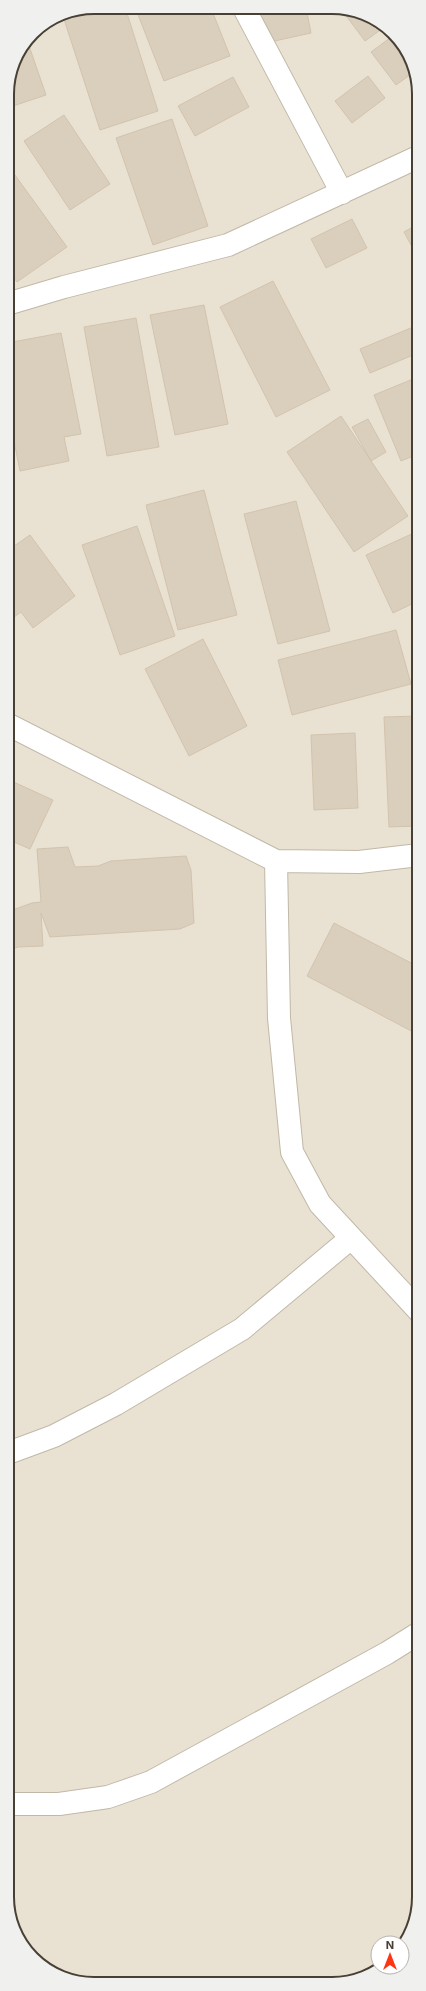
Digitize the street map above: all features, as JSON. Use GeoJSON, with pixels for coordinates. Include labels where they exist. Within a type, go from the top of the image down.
{"type":"FeatureCollection","features":[{"type":"Feature","properties":{"kind":"street"},"geometry":{"type":"LineString","coordinates":[[247,14],[342,193]]}},
{"type":"Feature","properties":{"kind":"street"},"geometry":{"type":"LineString","coordinates":[[14,302],[72,285],[228,245],[412,160]]}},
{"type":"Feature","properties":{"kind":"street"},"geometry":{"type":"LineString","coordinates":[[14,728],[276,861],[359,862],[412,856]]}},
{"type":"Feature","properties":{"kind":"street"},"geometry":{"type":"LineString","coordinates":[[276,861],[279,1018],[292,1152],[320,1204],[412,1303]]}},
{"type":"Feature","properties":{"kind":"street"},"geometry":{"type":"LineString","coordinates":[[14,1451],[54,1436],[116,1404],[242,1329],[351,1238]]}},
{"type":"Feature","properties":{"kind":"street"},"geometry":{"type":"LineString","coordinates":[[14,1804],[59,1804],[108,1797],[151,1782],[412,1638]]}},
{"type":"Feature","properties":{"kind":"shaded area"},"geometry":{"type":"Polygon","coordinates":[[[88,14],[338,14],[353,17],[377,27],[392,41],[404,58],[411,83],[412,1903],[403,1935],[370,1935],[370,1968],[358,1973],[343,1976],[88,1977],[68,1973],[58,1969],[37,1954],[22,1933],[15,1908],[14,88],[22,58],[37,37],[58,22],[68,18],[88,14]]]}},
{"type":"Feature","properties":{"kind":"building"},"geometry":{"type":"Polygon","coordinates":[[[88,14],[127,14],[158,111],[100,130],[64,20],[88,14]]]}},
{"type":"Feature","properties":{"kind":"building"},"geometry":{"type":"Polygon","coordinates":[[[138,14],[213,14],[230,56],[164,81],[138,14]]]}},
{"type":"Feature","properties":{"kind":"building"},"geometry":{"type":"Polygon","coordinates":[[[255,14],[307,14],[311,33],[261,44],[255,14]]]}},
{"type":"Feature","properties":{"kind":"building"},"geometry":{"type":"Polygon","coordinates":[[[346,16],[363,20],[380,30],[365,41],[346,16]]]}},
{"type":"Feature","properties":{"kind":"building"},"geometry":{"type":"Polygon","coordinates":[[[389,38],[399,49],[404,58],[409,75],[396,85],[371,52],[389,38]]]}},
{"type":"Feature","properties":{"kind":"building"},"geometry":{"type":"Polygon","coordinates":[[[29,46],[46,95],[14,106],[14,88],[17,73],[22,58],[29,46]]]}},
{"type":"Feature","properties":{"kind":"building"},"geometry":{"type":"Polygon","coordinates":[[[368,76],[385,98],[352,123],[335,101],[368,76]]]}},
{"type":"Feature","properties":{"kind":"building"},"geometry":{"type":"Polygon","coordinates":[[[233,77],[249,107],[195,136],[178,106],[233,77]]]}},
{"type":"Feature","properties":{"kind":"building"},"geometry":{"type":"Polygon","coordinates":[[[64,115],[110,184],[70,210],[24,141],[64,115]]]}},
{"type":"Feature","properties":{"kind":"building"},"geometry":{"type":"Polygon","coordinates":[[[172,119],[208,226],[153,245],[116,138],[172,119]]]}},
{"type":"Feature","properties":{"kind":"building"},"geometry":{"type":"Polygon","coordinates":[[[14,174],[67,247],[17,282],[14,278],[14,174]]]}},
{"type":"Feature","properties":{"kind":"building"},"geometry":{"type":"Polygon","coordinates":[[[352,219],[367,248],[326,268],[311,239],[352,219]]]}},
{"type":"Feature","properties":{"kind":"building"},"geometry":{"type":"Polygon","coordinates":[[[412,227],[412,247],[404,232],[412,227]]]}},
{"type":"Feature","properties":{"kind":"building"},"geometry":{"type":"Polygon","coordinates":[[[273,281],[330,390],[276,417],[220,307],[273,281]]]}},
{"type":"Feature","properties":{"kind":"building"},"geometry":{"type":"Polygon","coordinates":[[[204,305],[228,424],[175,435],[150,315],[204,305]]]}},
{"type":"Feature","properties":{"kind":"building"},"geometry":{"type":"Polygon","coordinates":[[[136,318],[159,447],[107,456],[84,327],[136,318]]]}},
{"type":"Feature","properties":{"kind":"building"},"geometry":{"type":"Polygon","coordinates":[[[412,327],[412,356],[370,373],[360,349],[412,327]]]}},
{"type":"Feature","properties":{"kind":"building"},"geometry":{"type":"Polygon","coordinates":[[[61,333],[81,434],[64,437],[69,461],[20,471],[14,441],[14,342],[61,333]]]}},
{"type":"Feature","properties":{"kind":"building"},"geometry":{"type":"Polygon","coordinates":[[[412,379],[412,456],[401,461],[374,395],[412,379]]]}},
{"type":"Feature","properties":{"kind":"building"},"geometry":{"type":"Polygon","coordinates":[[[341,416],[408,516],[354,552],[287,452],[341,416]]]}},
{"type":"Feature","properties":{"kind":"building"},"geometry":{"type":"Polygon","coordinates":[[[368,419],[386,452],[371,461],[352,427],[368,419]]]}},
{"type":"Feature","properties":{"kind":"building"},"geometry":{"type":"Polygon","coordinates":[[[204,490],[237,615],[178,630],[146,505],[204,490]]]}},
{"type":"Feature","properties":{"kind":"building"},"geometry":{"type":"Polygon","coordinates":[[[296,501],[330,631],[278,644],[244,514],[296,501]]]}},
{"type":"Feature","properties":{"kind":"building"},"geometry":{"type":"Polygon","coordinates":[[[137,526],[175,636],[120,655],[82,545],[137,526]]]}},
{"type":"Feature","properties":{"kind":"building"},"geometry":{"type":"Polygon","coordinates":[[[412,534],[412,604],[393,613],[366,555],[412,534]]]}},
{"type":"Feature","properties":{"kind":"building"},"geometry":{"type":"Polygon","coordinates":[[[30,535],[75,596],[33,628],[21,612],[14,617],[14,546],[30,535]]]}},
{"type":"Feature","properties":{"kind":"building"},"geometry":{"type":"Polygon","coordinates":[[[396,630],[411,684],[292,715],[278,660],[396,630]]]}},
{"type":"Feature","properties":{"kind":"building"},"geometry":{"type":"Polygon","coordinates":[[[203,639],[247,726],[189,756],[145,669],[203,639]]]}},
{"type":"Feature","properties":{"kind":"building"},"geometry":{"type":"Polygon","coordinates":[[[412,716],[412,826],[389,827],[384,717],[412,716]]]}},
{"type":"Feature","properties":{"kind":"building"},"geometry":{"type":"Polygon","coordinates":[[[355,733],[358,808],[314,810],[311,735],[355,733]]]}},
{"type":"Feature","properties":{"kind":"building"},"geometry":{"type":"Polygon","coordinates":[[[14,782],[53,800],[30,849],[14,842],[14,782]]]}},
{"type":"Feature","properties":{"kind":"building"},"geometry":{"type":"Polygon","coordinates":[[[68,847],[75,867],[98,866],[111,861],[186,856],[191,870],[194,923],[180,929],[50,937],[41,913],[43,946],[14,948],[14,909],[32,903],[41,902],[37,849],[68,847]]]}},
{"type":"Feature","properties":{"kind":"building"},"geometry":{"type":"Polygon","coordinates":[[[334,923],[412,963],[412,1031],[307,976],[334,923]]]}}]}
